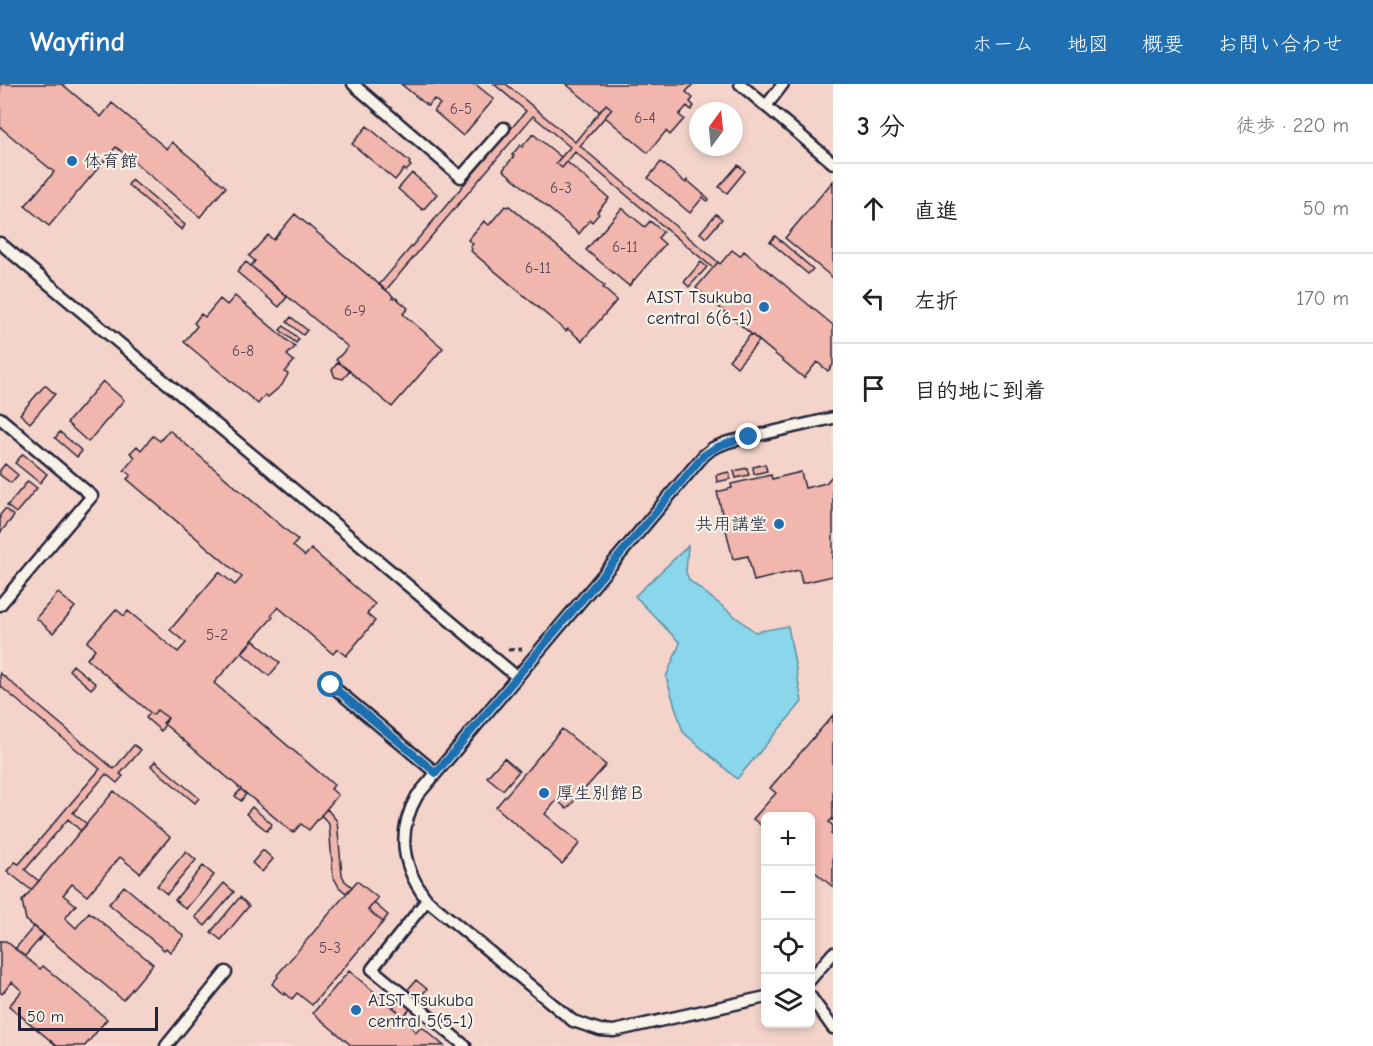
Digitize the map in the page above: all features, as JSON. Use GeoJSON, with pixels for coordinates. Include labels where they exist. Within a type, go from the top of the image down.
{"type":"FeatureCollection","features":[{"type":"Feature","properties":{"kind":"lane"},"geometry":{"type":"LineString","coordinates":[[353,84],[461,177],[504,128]]}},
{"type":"Feature","properties":{"kind":"lane"},"geometry":{"type":"LineString","coordinates":[[740,84],[833,163]]}},
{"type":"Feature","properties":{"kind":"lane"},"geometry":{"type":"LineString","coordinates":[[766,106],[783,84]]}},
{"type":"Feature","properties":{"kind":"lane"},"geometry":{"type":"LineString","coordinates":[[0,243],[518,677]]}},
{"type":"Feature","properties":{"kind":"lane"},"geometry":{"type":"LineString","coordinates":[[0,418],[92,496],[0,605]]}},
{"type":"Feature","properties":{"kind":"lane"},"geometry":{"type":"LineString","coordinates":[[761,998],[614,1031],[585,1026],[559,1010],[427,900],[411,874],[404,845],[404,828],[409,810],[417,796],[703,456],[713,448],[728,442],[833,418]]}},
{"type":"Feature","properties":{"kind":"lane"},"geometry":{"type":"LineString","coordinates":[[331,685],[436,773]]}},
{"type":"Feature","properties":{"kind":"lane"},"geometry":{"type":"LineString","coordinates":[[427,900],[372,969],[465,1046]]}},
{"type":"Feature","properties":{"kind":"lane"},"geometry":{"type":"LineString","coordinates":[[815,974],[833,953]]}},
{"type":"Feature","properties":{"kind":"lane"},"geometry":{"type":"LineString","coordinates":[[166,1046],[226,972]]}},
{"type":"Feature","properties":{"kind":"lane"},"geometry":{"type":"LineString","coordinates":[[815,1003],[833,1028]]}},
{"type":"Feature","properties":{"kind":"shaded area"},"geometry":{"type":"Polygon","coordinates":[[[0,84],[833,84],[833,1046],[0,1046],[0,84]]]}},
{"type":"Feature","properties":{"kind":"water"},"geometry":{"type":"Polygon","coordinates":[[[688,546],[686,572],[689,580],[755,632],[788,626],[802,702],[737,779],[683,732],[666,677],[680,643],[635,596],[688,546]]]}},
{"type":"Feature","properties":{"kind":"building","name":"体育館"},"geometry":{"type":"Polygon","coordinates":[[[0,84],[62,84],[101,117],[112,103],[167,149],[172,142],[226,187],[200,217],[116,147],[49,226],[25,206],[54,172],[0,127],[0,84]]]}},
{"type":"Feature","properties":{"kind":"building"},"geometry":{"type":"Polygon","coordinates":[[[401,84],[475,84],[494,99],[463,136],[434,111],[440,104],[434,99],[428,106],[401,84]]]}},
{"type":"Feature","properties":{"kind":"building"},"geometry":{"type":"Polygon","coordinates":[[[494,84],[506,84],[575,142],[606,104],[612,109],[580,146],[718,262],[713,268],[575,152],[562,168],[556,163],[570,147],[533,116],[386,290],[379,285],[526,111],[494,84]]]}},
{"type":"Feature","properties":{"kind":"building"},"geometry":{"type":"Polygon","coordinates":[[[566,84],[693,84],[686,92],[693,98],[689,102],[689,108],[687,106],[679,115],[684,119],[670,135],[666,131],[648,153],[605,117],[612,109],[606,104],[600,112],[566,84]]]}},
{"type":"Feature","properties":{"kind":"building"},"geometry":{"type":"Polygon","coordinates":[[[367,126],[410,162],[411,166],[406,171],[404,169],[395,180],[352,144],[367,126]]]}},
{"type":"Feature","properties":{"kind":"building"},"geometry":{"type":"Polygon","coordinates":[[[533,134],[561,157],[556,163],[562,168],[567,162],[609,198],[597,212],[599,214],[592,222],[590,220],[579,234],[503,170],[520,145],[522,147],[533,134]]]}},
{"type":"Feature","properties":{"kind":"building"},"geometry":{"type":"Polygon","coordinates":[[[661,162],[709,199],[707,201],[703,197],[690,213],[648,178],[661,162]]]}},
{"type":"Feature","properties":{"kind":"building"},"geometry":{"type":"Polygon","coordinates":[[[738,165],[745,171],[727,193],[719,187],[738,165]]]}},
{"type":"Feature","properties":{"kind":"building"},"geometry":{"type":"Polygon","coordinates":[[[412,173],[437,194],[423,210],[398,189],[412,173]]]}},
{"type":"Feature","properties":{"kind":"building"},"geometry":{"type":"Polygon","coordinates":[[[132,180],[185,225],[182,230],[128,185],[132,180]]]}},
{"type":"Feature","properties":{"kind":"building"},"geometry":{"type":"Polygon","coordinates":[[[833,181],[833,278],[785,238],[833,181]]]}},
{"type":"Feature","properties":{"kind":"building"},"geometry":{"type":"Polygon","coordinates":[[[505,206],[509,206],[605,286],[603,288],[617,300],[582,341],[568,329],[566,331],[471,251],[470,247],[473,244],[468,240],[484,221],[489,225],[505,206]]]}},
{"type":"Feature","properties":{"kind":"building"},"geometry":{"type":"Polygon","coordinates":[[[622,208],[645,227],[650,221],[663,232],[658,238],[665,244],[629,286],[586,250],[622,208]]]}},
{"type":"Feature","properties":{"kind":"building"},"geometry":{"type":"Polygon","coordinates":[[[295,214],[393,296],[392,298],[396,298],[408,308],[403,314],[443,348],[392,407],[336,360],[348,347],[251,266],[255,261],[249,256],[268,235],[273,240],[295,214]]]}},
{"type":"Feature","properties":{"kind":"building"},"geometry":{"type":"Polygon","coordinates":[[[716,214],[722,219],[706,238],[700,233],[716,214]]]}},
{"type":"Feature","properties":{"kind":"building"},"geometry":{"type":"Polygon","coordinates":[[[775,236],[813,269],[808,274],[770,242],[775,236]]]}},
{"type":"Feature","properties":{"kind":"building","name":"AIST Tsukuba central 6(6-1)"},"geometry":{"type":"Polygon","coordinates":[[[732,250],[740,256],[744,251],[833,325],[833,365],[828,371],[817,362],[804,378],[696,288],[718,262],[720,264],[732,250]]]}},
{"type":"Feature","properties":{"kind":"building"},"geometry":{"type":"Polygon","coordinates":[[[246,262],[287,297],[279,307],[237,272],[246,262]]]}},
{"type":"Feature","properties":{"kind":"building"},"geometry":{"type":"Polygon","coordinates":[[[701,262],[707,267],[689,287],[684,282],[701,262]]]}},
{"type":"Feature","properties":{"kind":"building"},"geometry":{"type":"Polygon","coordinates":[[[235,296],[295,347],[287,355],[294,361],[285,372],[288,374],[282,385],[268,397],[265,395],[258,404],[184,342],[197,326],[194,323],[201,314],[205,317],[220,299],[227,305],[235,296]]]}},
{"type":"Feature","properties":{"kind":"building"},"geometry":{"type":"Polygon","coordinates":[[[291,317],[307,330],[303,335],[287,322],[291,317]]]}},
{"type":"Feature","properties":{"kind":"building"},"geometry":{"type":"Polygon","coordinates":[[[284,326],[299,339],[296,343],[280,330],[284,326]]]}},
{"type":"Feature","properties":{"kind":"building"},"geometry":{"type":"Polygon","coordinates":[[[751,334],[759,341],[737,367],[729,360],[751,334]]]}},
{"type":"Feature","properties":{"kind":"building"},"geometry":{"type":"Polygon","coordinates":[[[338,362],[350,371],[343,379],[335,377],[332,370],[338,362]]]}},
{"type":"Feature","properties":{"kind":"building"},"geometry":{"type":"Polygon","coordinates":[[[103,381],[124,400],[88,442],[67,423],[103,381]]]}},
{"type":"Feature","properties":{"kind":"building"},"geometry":{"type":"Polygon","coordinates":[[[45,385],[55,394],[30,423],[20,414],[45,385]]]}},
{"type":"Feature","properties":{"kind":"building"},"geometry":{"type":"Polygon","coordinates":[[[169,430],[298,540],[293,546],[305,556],[311,549],[375,604],[367,614],[375,621],[346,656],[337,649],[333,654],[278,607],[271,616],[273,617],[214,683],[334,785],[331,789],[338,795],[309,830],[301,824],[293,833],[163,723],[168,718],[157,710],[153,715],[87,659],[95,649],[87,642],[116,609],[124,616],[128,611],[178,652],[186,643],[170,630],[219,572],[235,585],[242,577],[127,479],[131,475],[124,470],[135,457],[130,453],[137,446],[141,450],[153,436],[160,441],[169,430]]]}},
{"type":"Feature","properties":{"kind":"building"},"geometry":{"type":"Polygon","coordinates":[[[60,432],[82,451],[77,457],[55,438],[60,432]]]}},
{"type":"Feature","properties":{"kind":"building"},"geometry":{"type":"Polygon","coordinates":[[[23,454],[47,474],[40,483],[15,463],[23,454]]]}},
{"type":"Feature","properties":{"kind":"building"},"geometry":{"type":"Polygon","coordinates":[[[5,464],[18,475],[11,483],[0,475],[0,470],[5,464]]]}},
{"type":"Feature","properties":{"kind":"building"},"geometry":{"type":"Polygon","coordinates":[[[765,464],[767,471],[754,474],[753,467],[765,464]]]}},
{"type":"Feature","properties":{"kind":"building"},"geometry":{"type":"Polygon","coordinates":[[[747,468],[749,475],[736,478],[734,471],[747,468]]]}},
{"type":"Feature","properties":{"kind":"building"},"geometry":{"type":"Polygon","coordinates":[[[729,472],[730,479],[717,482],[716,475],[729,472]]]}},
{"type":"Feature","properties":{"kind":"building","name":"共用講堂"},"geometry":{"type":"Polygon","coordinates":[[[801,472],[805,488],[826,483],[833,475],[833,576],[802,583],[799,570],[754,581],[748,556],[733,559],[717,492],[732,488],[731,484],[771,475],[772,479],[801,472]]]}},
{"type":"Feature","properties":{"kind":"building"},"geometry":{"type":"Polygon","coordinates":[[[28,481],[37,488],[16,513],[7,506],[28,481]]]}},
{"type":"Feature","properties":{"kind":"building"},"geometry":{"type":"Polygon","coordinates":[[[5,509],[14,516],[0,533],[0,515],[5,509]]]}},
{"type":"Feature","properties":{"kind":"building"},"geometry":{"type":"Polygon","coordinates":[[[58,593],[75,607],[53,633],[36,618],[58,593]]]}},
{"type":"Feature","properties":{"kind":"building"},"geometry":{"type":"Polygon","coordinates":[[[253,640],[280,663],[269,676],[242,653],[253,640]]]}},
{"type":"Feature","properties":{"kind":"building"},"geometry":{"type":"Polygon","coordinates":[[[73,665],[96,684],[91,689],[69,670],[73,665]]]}},
{"type":"Feature","properties":{"kind":"building"},"geometry":{"type":"Polygon","coordinates":[[[0,673],[114,769],[134,745],[141,750],[120,774],[123,776],[117,783],[106,774],[73,813],[87,824],[81,831],[68,819],[25,870],[39,881],[31,890],[7,871],[15,862],[19,864],[100,769],[0,686],[0,673]]]}},
{"type":"Feature","properties":{"kind":"building"},"geometry":{"type":"Polygon","coordinates":[[[157,710],[168,718],[161,731],[146,718],[157,710]]]}},
{"type":"Feature","properties":{"kind":"building"},"geometry":{"type":"Polygon","coordinates":[[[833,715],[833,821],[832,819],[829,822],[833,826],[831,834],[833,835],[833,887],[815,872],[815,812],[761,812],[761,825],[753,819],[776,793],[770,788],[833,715]]]}},
{"type":"Feature","properties":{"kind":"building","name":"厚生別館Ｂ"},"geometry":{"type":"Polygon","coordinates":[[[562,729],[606,765],[567,809],[557,800],[545,814],[580,843],[562,864],[496,807],[562,729]]]}},
{"type":"Feature","properties":{"kind":"building"},"geometry":{"type":"Polygon","coordinates":[[[504,758],[519,771],[503,790],[487,777],[504,758]]]}},
{"type":"Feature","properties":{"kind":"building"},"geometry":{"type":"Polygon","coordinates":[[[155,761],[199,798],[195,803],[151,766],[155,761]]]}},
{"type":"Feature","properties":{"kind":"building"},"geometry":{"type":"Polygon","coordinates":[[[241,789],[246,794],[241,801],[235,796],[241,789]]]}},
{"type":"Feature","properties":{"kind":"building"},"geometry":{"type":"Polygon","coordinates":[[[114,791],[170,837],[140,873],[120,857],[87,896],[72,884],[63,895],[76,905],[65,918],[76,928],[89,912],[153,964],[123,1000],[26,920],[22,901],[114,791]]]}},
{"type":"Feature","properties":{"kind":"building"},"geometry":{"type":"Polygon","coordinates":[[[252,807],[272,824],[267,831],[246,814],[252,807]]]}},
{"type":"Feature","properties":{"kind":"building"},"geometry":{"type":"Polygon","coordinates":[[[327,809],[337,821],[342,875],[352,887],[346,893],[339,887],[333,876],[329,824],[321,815],[327,809]]]}},
{"type":"Feature","properties":{"kind":"building"},"geometry":{"type":"Polygon","coordinates":[[[263,850],[273,859],[262,872],[252,863],[263,850]]]}},
{"type":"Feature","properties":{"kind":"building"},"geometry":{"type":"Polygon","coordinates":[[[186,851],[196,860],[167,894],[157,886],[186,851]]]}},
{"type":"Feature","properties":{"kind":"building"},"geometry":{"type":"Polygon","coordinates":[[[203,866],[214,875],[186,909],[175,900],[203,866]]]}},
{"type":"Feature","properties":{"kind":"building"},"geometry":{"type":"Polygon","coordinates":[[[357,881],[378,898],[368,910],[383,922],[312,1005],[297,993],[292,999],[285,993],[284,995],[272,984],[278,977],[277,975],[357,881]]]}},
{"type":"Feature","properties":{"kind":"building"},"geometry":{"type":"Polygon","coordinates":[[[224,883],[234,892],[205,926],[195,917],[224,883]]]}},
{"type":"Feature","properties":{"kind":"building"},"geometry":{"type":"Polygon","coordinates":[[[124,886],[184,936],[170,952],[166,948],[164,950],[109,904],[124,886]]]}},
{"type":"Feature","properties":{"kind":"building"},"geometry":{"type":"Polygon","coordinates":[[[240,897],[249,906],[221,940],[211,932],[240,897]]]}},
{"type":"Feature","properties":{"kind":"building"},"geometry":{"type":"Polygon","coordinates":[[[374,903],[388,915],[383,922],[368,910],[374,903]]]}},
{"type":"Feature","properties":{"kind":"building"},"geometry":{"type":"Polygon","coordinates":[[[34,926],[44,934],[25,956],[15,949],[34,926]]]}},
{"type":"Feature","properties":{"kind":"building"},"geometry":{"type":"Polygon","coordinates":[[[0,941],[6,941],[40,969],[43,966],[107,1019],[85,1046],[57,1046],[9,1006],[22,991],[12,982],[2,994],[0,992],[0,941]]]}},
{"type":"Feature","properties":{"kind":"building","name":"AIST Tsukuba central 5(5-1)"},"geometry":{"type":"Polygon","coordinates":[[[349,971],[413,1024],[411,1027],[416,1032],[421,1026],[444,1046],[352,1046],[313,1013],[349,971]]]}},
{"type":"Feature","properties":{"kind":"building"},"geometry":{"type":"Polygon","coordinates":[[[416,980],[427,989],[404,1016],[393,1007],[416,980]]]}},
{"type":"Feature","properties":{"kind":"place","name":"体育館"},"geometry":{"type":"Point","coordinates":[72,161]}},
{"type":"Feature","properties":{"kind":"place","name":"AIST Tsukuba central 6(6-1)"},"geometry":{"type":"Point","coordinates":[764,307]}},
{"type":"Feature","properties":{"kind":"place","name":"共用講堂"},"geometry":{"type":"Point","coordinates":[779,524]}},
{"type":"Feature","properties":{"kind":"place","name":"厚生別館Ｂ"},"geometry":{"type":"Point","coordinates":[544,793]}},
{"type":"Feature","properties":{"kind":"place","name":"AIST Tsukuba central 5(5-1)"},"geometry":{"type":"Point","coordinates":[356,1010]}},
{"type":"Feature","properties":{"kind":"route"},"geometry":{"type":"LineString","coordinates":[[331,685],[436,773],[703,456],[713,448],[749,437]]}}]}
